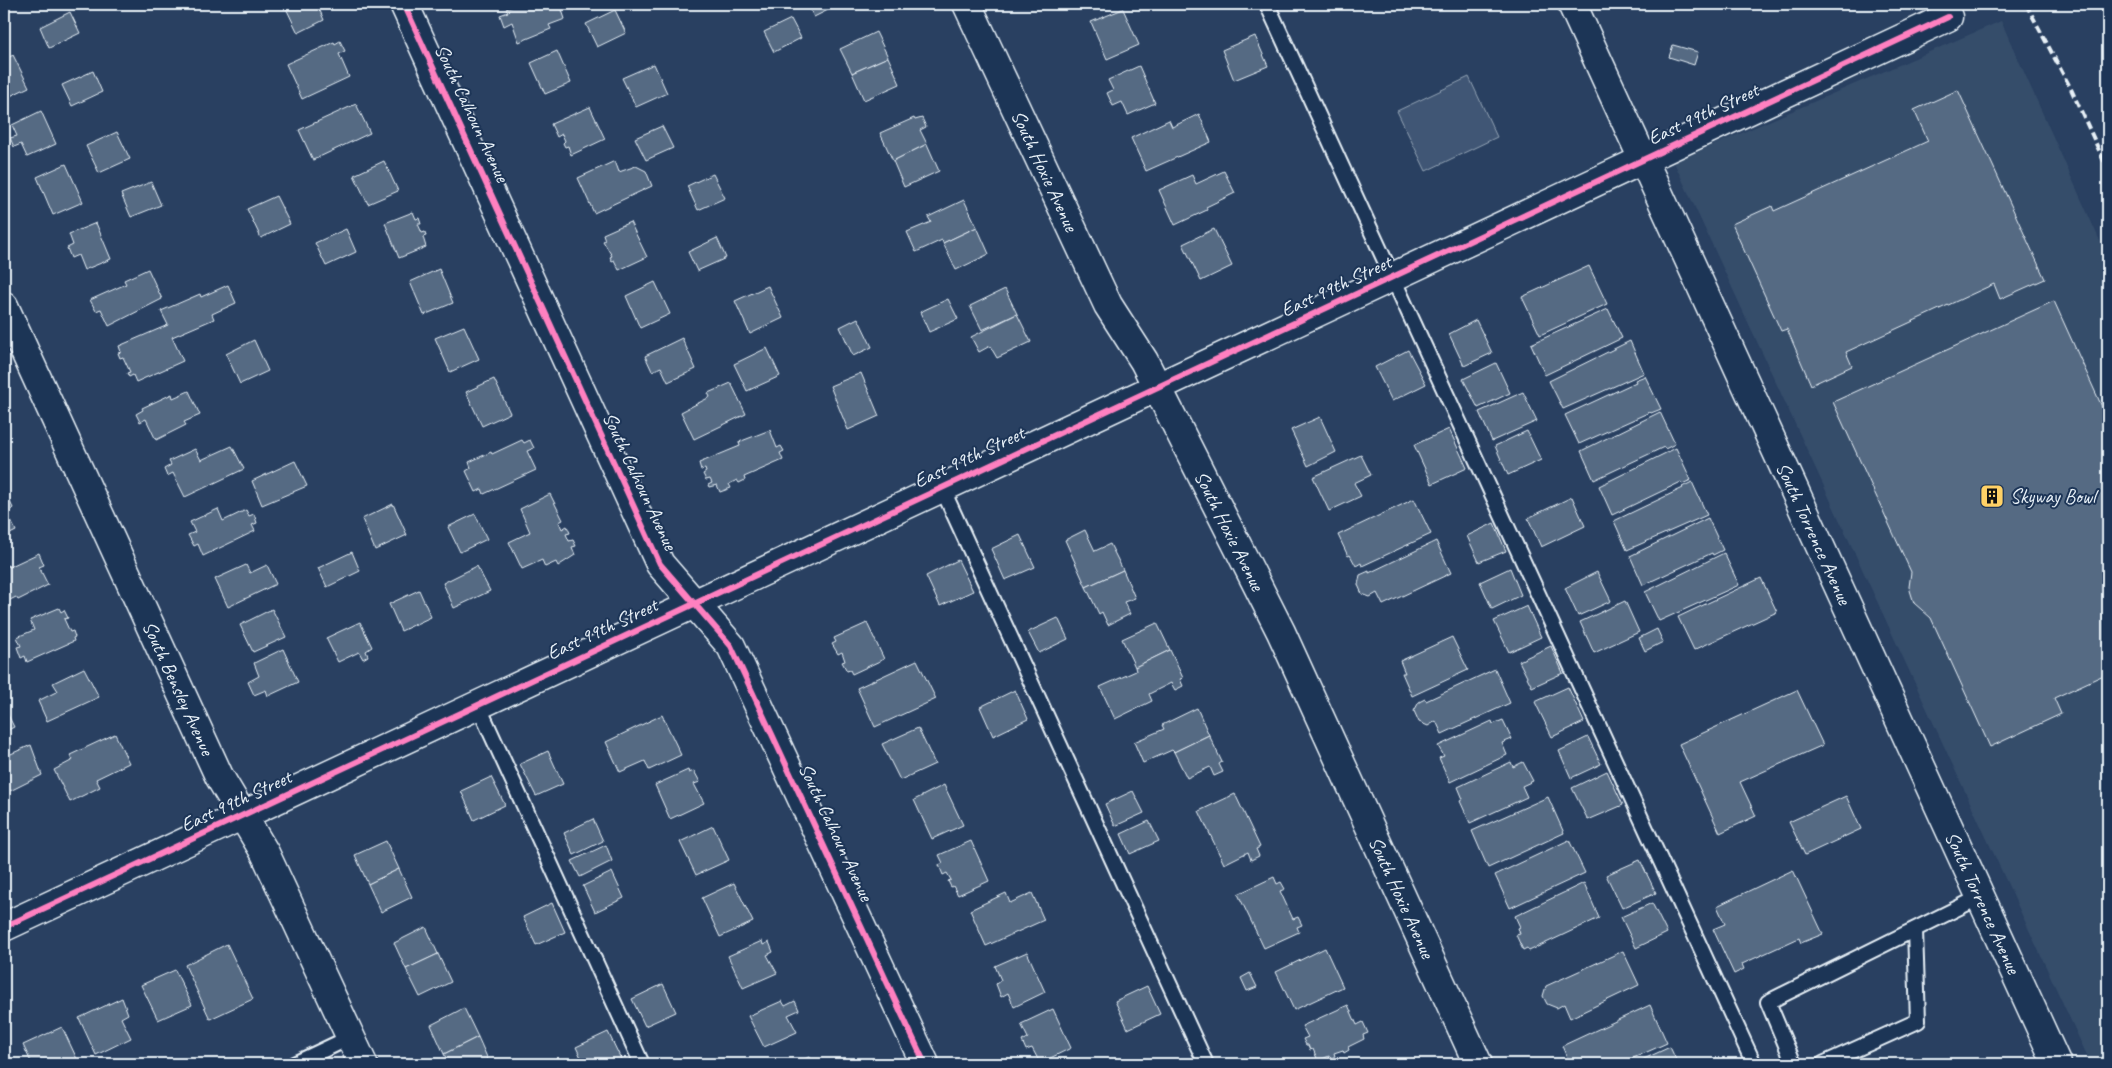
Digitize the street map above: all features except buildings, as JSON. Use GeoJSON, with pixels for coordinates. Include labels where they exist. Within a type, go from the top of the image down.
{"type":"FeatureCollection","features":[{"type":"Feature","properties":{"kind":"street","name":"South Calhoun Avenue"},"geometry":{"type":"LineString","coordinates":[[404,4],[660,564],[731,646],[925,1064]]}},
{"type":"Feature","properties":{"kind":"street","name":"South Hoxie Avenue"},"geometry":{"type":"LineString","coordinates":[[967,4],[1108,305],[1144,361],[1281,632],[1478,1064]]}},
{"type":"Feature","properties":{"kind":"street","name":"South Torrence Avenue"},"geometry":{"type":"LineString","coordinates":[[1572,4],[2057,1064]]}},
{"type":"Feature","properties":{"kind":"street","name":"East 99th Street"},"geometry":{"type":"LineString","coordinates":[[4,927],[1948,16]]}},
{"type":"Feature","properties":{"kind":"street","name":"South Bensley Avenue"},"geometry":{"type":"LineString","coordinates":[[4,306],[219,776],[268,859],[363,1064]]}},
{"type":"Feature","properties":{"kind":"lane"},"geometry":{"type":"LineString","coordinates":[[1268,4],[1754,1064]]}},
{"type":"Feature","properties":{"kind":"lane"},"geometry":{"type":"LineString","coordinates":[[942,488],[1206,1064]]}},
{"type":"Feature","properties":{"kind":"lane"},"geometry":{"type":"LineString","coordinates":[[478,705],[642,1064]]}},
{"type":"Feature","properties":{"kind":"lane"},"geometry":{"type":"LineString","coordinates":[[1794,1064],[1768,1002],[1980,897]]}},
{"type":"Feature","properties":{"kind":"lane"},"geometry":{"type":"LineString","coordinates":[[1823,1064],[1918,1021],[1915,930]]}},
{"type":"Feature","properties":{"kind":"lane"},"geometry":{"type":"LineString","coordinates":[[294,1064],[351,1037]]}},
{"type":"Feature","properties":{"kind":"shaded area"},"geometry":{"type":"Polygon","coordinates":[[[2001,21],[2108,259],[2108,1064],[2091,1064],[1674,162],[2001,21]]]}},
{"type":"Feature","properties":{"kind":"shaded area"},"geometry":{"type":"Polygon","coordinates":[[[1469,77],[1497,137],[1426,171],[1397,111],[1469,77]]]}},
{"type":"Feature","properties":{"kind":"railway"},"geometry":{"type":"LineString","coordinates":[[2026,4],[2071,89],[2108,170]]}},
{"type":"Feature","properties":{"kind":"cycle path"},"geometry":{"type":"LineString","coordinates":[[404,4],[660,564],[731,646],[925,1064]]}},
{"type":"Feature","properties":{"kind":"cycle path"},"geometry":{"type":"LineString","coordinates":[[4,927],[1948,17]]}},
{"type":"Feature","properties":{"kind":"place","name":"Skyway Bowl"},"geometry":{"type":"Point","coordinates":[1992,496]}}]}
